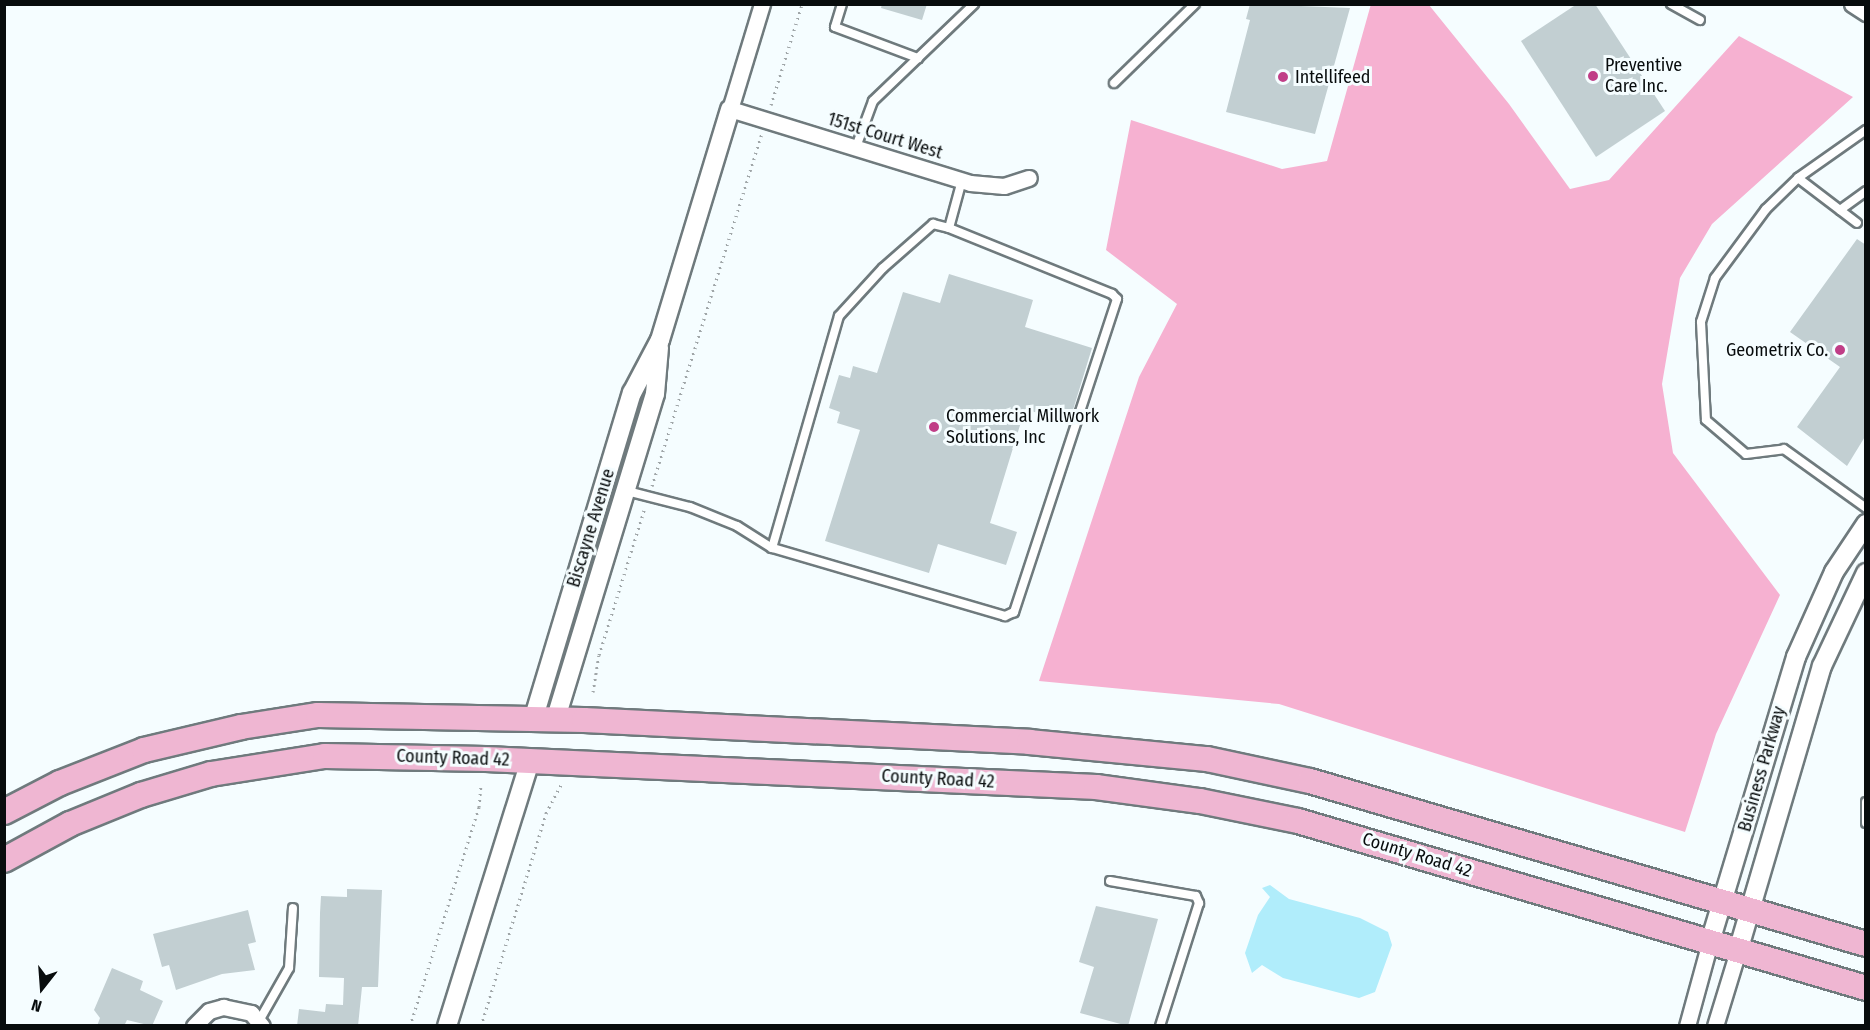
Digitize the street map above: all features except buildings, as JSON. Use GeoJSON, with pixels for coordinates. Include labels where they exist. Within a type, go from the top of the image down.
{"type":"FeatureCollection","features":[{"type":"Feature","properties":{"kind":"highway"},"geometry":{"type":"LineString","coordinates":[[4,812],[60,783],[144,750],[241,727],[352,714],[544,720],[1029,742],[1206,759],[1372,798],[1866,944]]}},
{"type":"Feature","properties":{"kind":"highway","name":"County Road 42"},"geometry":{"type":"LineString","coordinates":[[4,860],[106,808],[176,783],[249,766],[359,755],[1034,783],[1152,793],[1339,832],[1866,988]]}},
{"type":"Feature","properties":{"kind":"street"},"geometry":{"type":"LineString","coordinates":[[730,108],[762,4]]}},
{"type":"Feature","properties":{"kind":"street"},"geometry":{"type":"LineString","coordinates":[[1852,4],[1866,13]]}},
{"type":"Feature","properties":{"kind":"street","name":"151st Court West"},"geometry":{"type":"LineString","coordinates":[[730,108],[962,180],[1004,186],[1029,178]]}},
{"type":"Feature","properties":{"kind":"street","name":"Biscayne Avenue"},"geometry":{"type":"LineString","coordinates":[[544,720],[632,393],[660,340],[730,108]]}},
{"type":"Feature","properties":{"kind":"street","name":"Biscayne Avenue"},"geometry":{"type":"LineString","coordinates":[[544,720],[625,490],[655,394],[660,340]]}},
{"type":"Feature","properties":{"kind":"street","name":"Business Parkway"},"geometry":{"type":"LineString","coordinates":[[1686,1026],[1796,657],[1834,572],[1866,524]]}},
{"type":"Feature","properties":{"kind":"street","name":"Business Parkway"},"geometry":{"type":"LineString","coordinates":[[1715,1026],[1822,666],[1866,573]]}},
{"type":"Feature","properties":{"kind":"street"},"geometry":{"type":"LineString","coordinates":[[447,1026],[530,762]]}},
{"type":"Feature","properties":{"kind":"street"},"geometry":{"type":"LineString","coordinates":[[194,1026],[209,1011],[223,1007],[238,1008],[261,1023]]}},
{"type":"Feature","properties":{"kind":"lane"},"geometry":{"type":"LineString","coordinates":[[842,4],[835,27],[918,58]]}},
{"type":"Feature","properties":{"kind":"lane"},"geometry":{"type":"LineString","coordinates":[[855,147],[873,101],[974,4]]}},
{"type":"Feature","properties":{"kind":"lane"},"geometry":{"type":"LineString","coordinates":[[1114,83],[1195,4]]}},
{"type":"Feature","properties":{"kind":"lane"},"geometry":{"type":"LineString","coordinates":[[1671,4],[1700,20]]}},
{"type":"Feature","properties":{"kind":"lane"},"geometry":{"type":"LineString","coordinates":[[1866,130],[1798,178],[1766,209],[1715,278],[1701,322],[1706,420],[1746,454],[1784,449],[1866,508]]}},
{"type":"Feature","properties":{"kind":"lane"},"geometry":{"type":"LineString","coordinates":[[1798,178],[1857,223]]}},
{"type":"Feature","properties":{"kind":"lane"},"geometry":{"type":"LineString","coordinates":[[950,228],[962,180]]}},
{"type":"Feature","properties":{"kind":"lane"},"geometry":{"type":"LineString","coordinates":[[1840,210],[1866,191]]}},
{"type":"Feature","properties":{"kind":"lane"},"geometry":{"type":"LineString","coordinates":[[625,490],[648,498],[690,507],[737,526],[772,548],[1005,616],[1014,612],[1117,299],[1112,294],[950,228],[933,224],[883,268],[839,316],[772,548]]}},
{"type":"Feature","properties":{"kind":"lane"},"geometry":{"type":"LineString","coordinates":[[1866,802],[1866,823]]}},
{"type":"Feature","properties":{"kind":"lane"},"geometry":{"type":"LineString","coordinates":[[1110,881],[1196,896],[1199,903],[1160,1026]]}},
{"type":"Feature","properties":{"kind":"lane"},"geometry":{"type":"LineString","coordinates":[[261,1023],[289,968],[293,908]]}},
{"type":"Feature","properties":{"kind":"path"},"geometry":{"type":"LineString","coordinates":[[593,692],[599,655],[802,4]]}},
{"type":"Feature","properties":{"kind":"path"},"geometry":{"type":"LineString","coordinates":[[480,1026],[546,813],[564,780]]}},
{"type":"Feature","properties":{"kind":"path"},"geometry":{"type":"LineString","coordinates":[[410,1026],[479,807],[481,786]]}},
{"type":"Feature","properties":{"kind":"shaded area"},"geometry":{"type":"Polygon","coordinates":[[[1371,4],[1429,5],[1509,104],[1570,189],[1609,180],[1739,36],[1853,97],[1712,224],[1680,278],[1662,384],[1673,453],[1780,595],[1716,734],[1685,832],[1279,704],[1039,681],[1139,377],[1177,304],[1106,250],[1131,120],[1282,169],[1327,161],[1371,4]]]}},
{"type":"Feature","properties":{"kind":"water"},"geometry":{"type":"Polygon","coordinates":[[[1270,885],[1289,899],[1360,918],[1388,932],[1392,945],[1375,992],[1359,998],[1283,978],[1262,965],[1252,973],[1245,953],[1258,915],[1270,897],[1262,888],[1270,885]]]}},
{"type":"Feature","properties":{"kind":"place","name":"Preventive Care Inc."},"geometry":{"type":"Point","coordinates":[1593,76]}},
{"type":"Feature","properties":{"kind":"place","name":"Intellifeed"},"geometry":{"type":"Point","coordinates":[1283,77]}},
{"type":"Feature","properties":{"kind":"place","name":"Geometrix Co."},"geometry":{"type":"Point","coordinates":[1840,350]}},
{"type":"Feature","properties":{"kind":"place","name":"Commercial Millwork Solutions, Inc"},"geometry":{"type":"Point","coordinates":[934,427]}}]}
